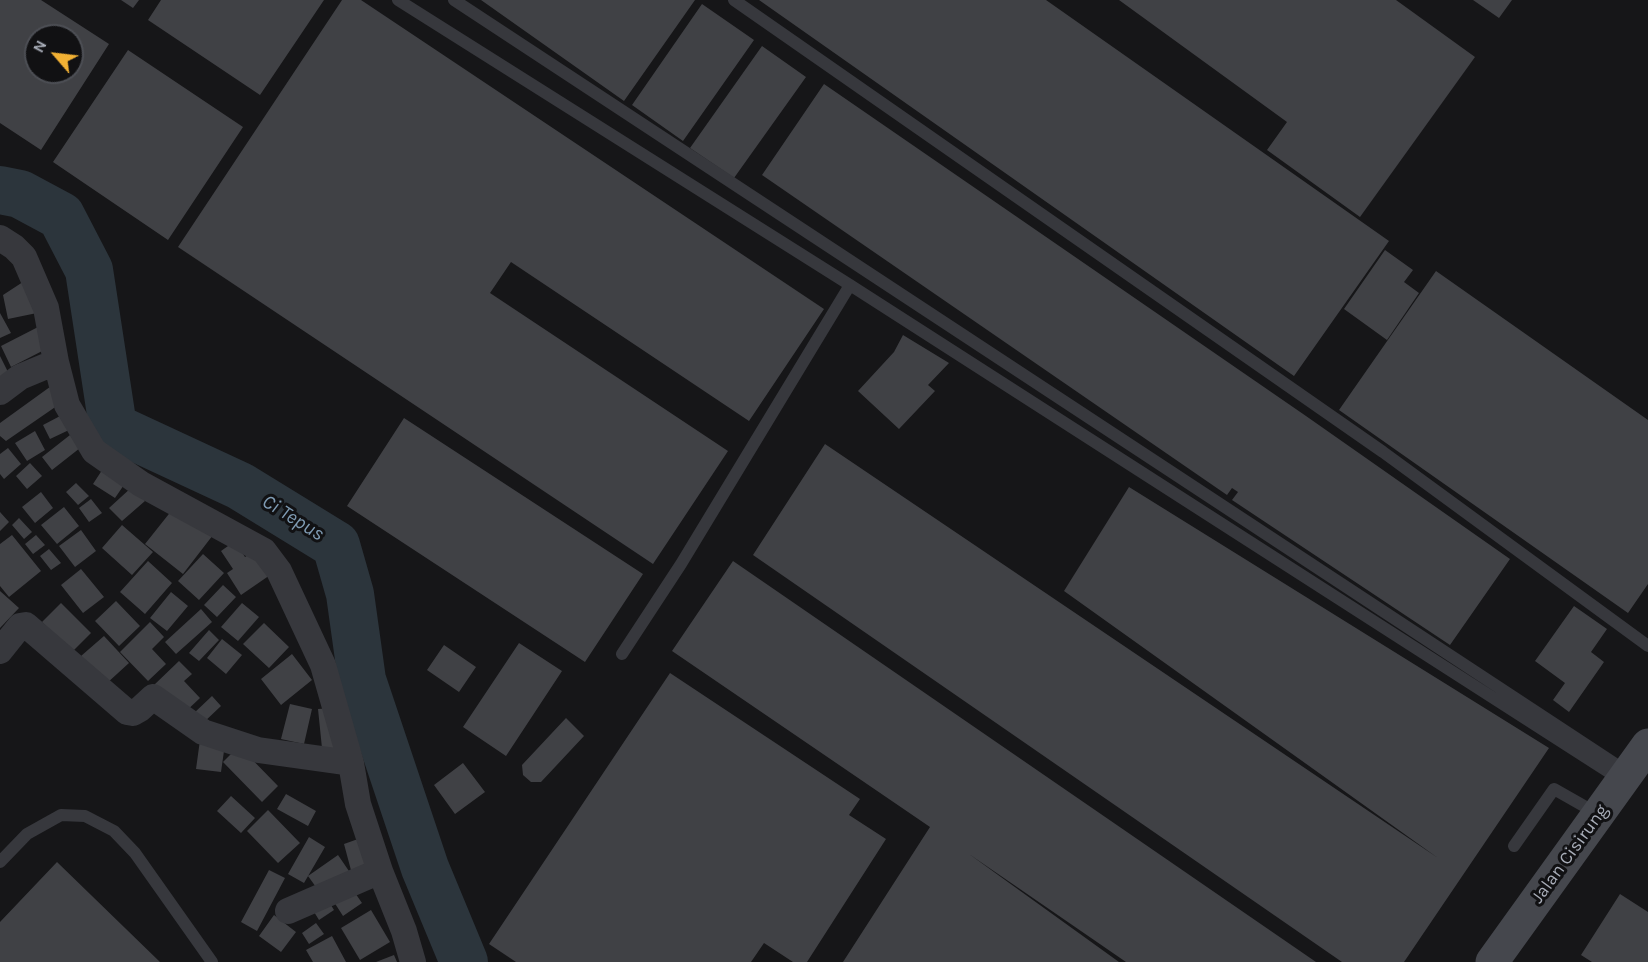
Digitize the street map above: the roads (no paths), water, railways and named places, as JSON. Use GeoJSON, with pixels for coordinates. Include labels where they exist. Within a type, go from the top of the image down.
{"type":"FeatureCollection","features":[{"type":"Feature","properties":{"kind":"main road","name":"Jalan Cisirung"},"geometry":{"type":"LineString","coordinates":[[1492,962],[1648,745]]}},
{"type":"Feature","properties":{"kind":"street"},"geometry":{"type":"LineString","coordinates":[[0,238],[24,257],[46,308],[56,362],[68,405],[94,451],[141,484],[264,551],[279,571],[323,665],[351,763],[358,804],[413,962]]}},
{"type":"Feature","properties":{"kind":"street"},"geometry":{"type":"LineString","coordinates":[[0,393],[20,377],[56,362]]}},
{"type":"Feature","properties":{"kind":"street"},"geometry":{"type":"LineString","coordinates":[[0,651],[20,626],[26,625],[127,712],[134,713],[153,697],[203,732],[258,750],[351,763]]}},
{"type":"Feature","properties":{"kind":"street"},"geometry":{"type":"LineString","coordinates":[[288,911],[380,871]]}},
{"type":"Feature","properties":{"kind":"lane"},"geometry":{"type":"LineString","coordinates":[[398,0],[1626,777]]}},
{"type":"Feature","properties":{"kind":"lane"},"geometry":{"type":"LineString","coordinates":[[454,0],[1626,777]]}},
{"type":"Feature","properties":{"kind":"lane"},"geometry":{"type":"LineString","coordinates":[[734,0],[1383,452],[1648,646]]}},
{"type":"Feature","properties":{"kind":"lane"},"geometry":{"type":"LineString","coordinates":[[622,654],[687,554],[850,285]]}},
{"type":"Feature","properties":{"kind":"lane"},"geometry":{"type":"LineString","coordinates":[[1514,846],[1554,789],[1599,814]]}},
{"type":"Feature","properties":{"kind":"lane"},"geometry":{"type":"LineString","coordinates":[[0,862],[27,834],[61,815],[85,816],[114,831],[135,853],[212,962]]}},
{"type":"Feature","properties":{"kind":"waterway","name":"Ci Tepus"},"geometry":{"type":"LineString","coordinates":[[0,190],[20,194],[61,216],[89,270],[113,427],[240,486],[336,545],[350,594],[362,680],[425,868],[464,962]]}}]}
